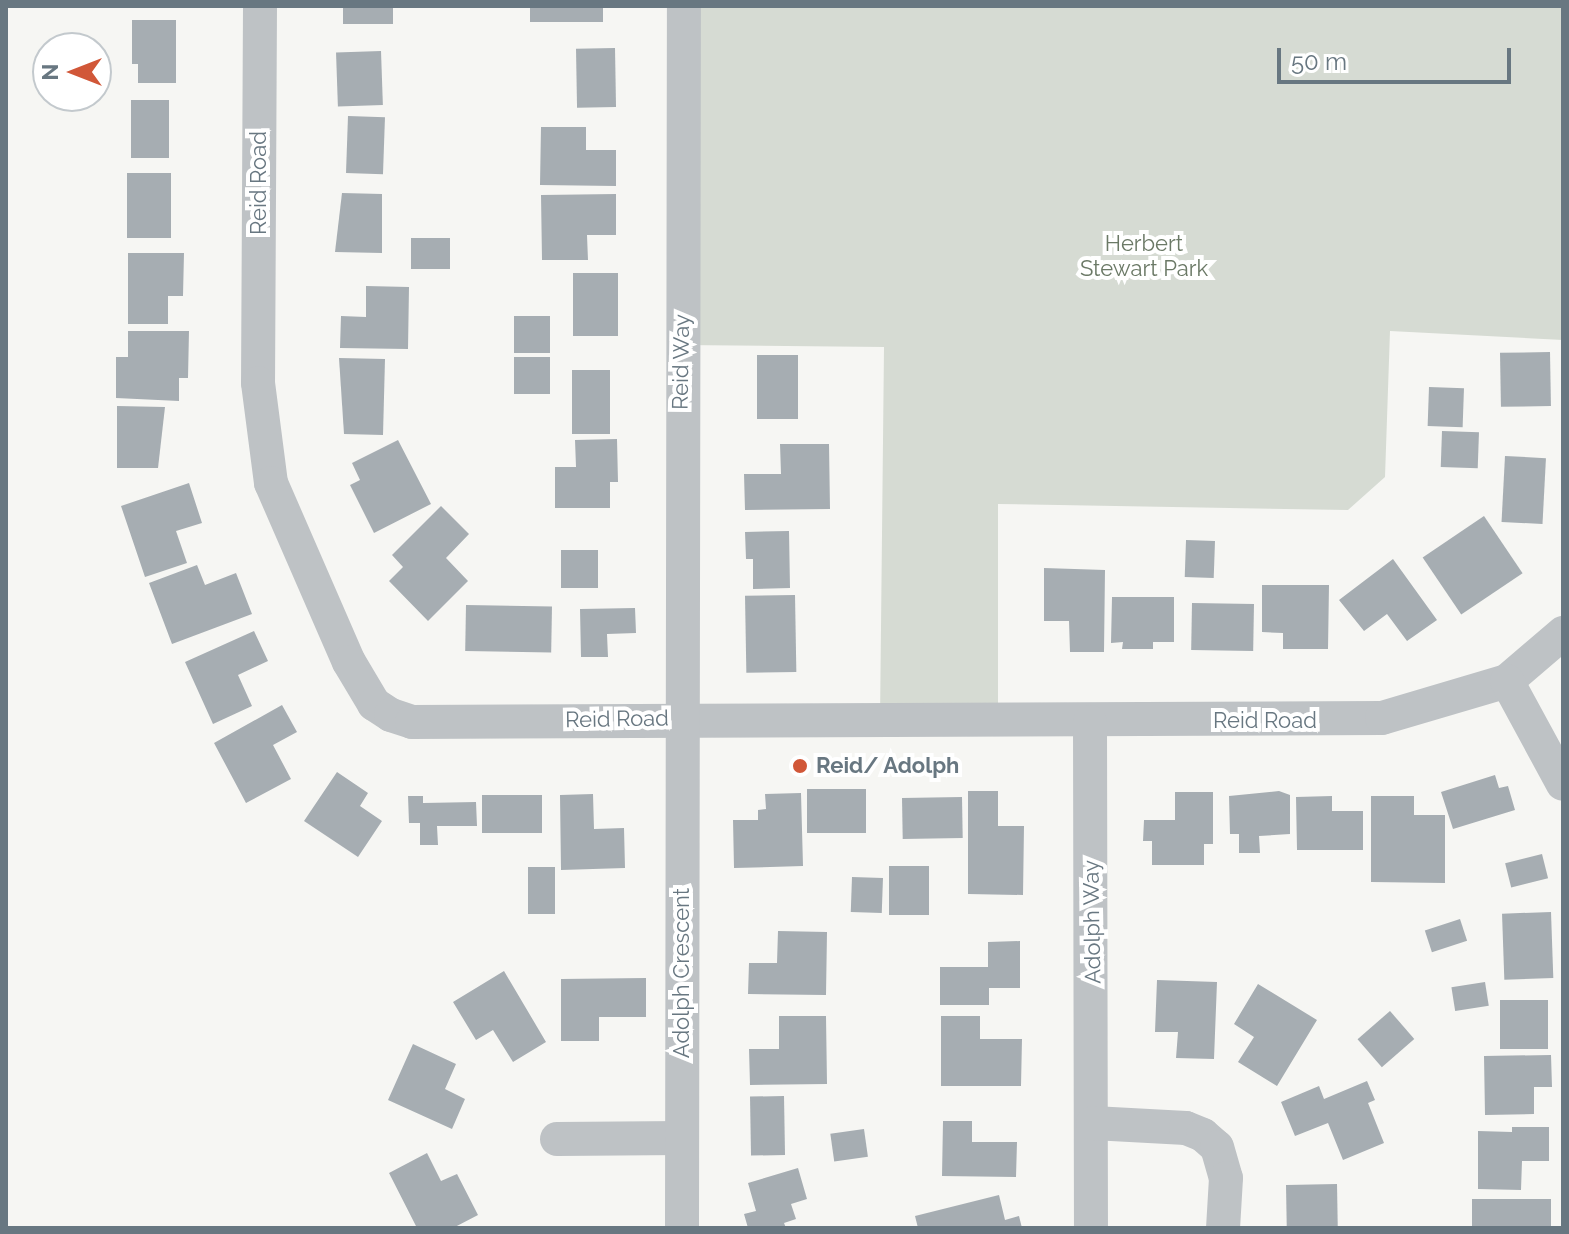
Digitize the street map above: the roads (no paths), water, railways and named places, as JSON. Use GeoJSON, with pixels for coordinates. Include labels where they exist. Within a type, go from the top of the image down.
{"type":"FeatureCollection","features":[{"type":"Feature","properties":{"kind":"street","name":"Reid Road"},"geometry":{"type":"LineString","coordinates":[[260,6],[258,383],[271,483],[349,662],[374,704],[412,722],[679,718],[1090,722],[1382,718],[1507,681],[1563,633]]}},
{"type":"Feature","properties":{"kind":"street","name":"Reid Way"},"geometry":{"type":"LineString","coordinates":[[679,718],[684,6]]}},
{"type":"Feature","properties":{"kind":"street"},"geometry":{"type":"LineString","coordinates":[[1507,681],[1563,784]]}},
{"type":"Feature","properties":{"kind":"street","name":"Adolph Crescent"},"geometry":{"type":"LineString","coordinates":[[679,718],[682,1228]]}},
{"type":"Feature","properties":{"kind":"street","name":"Adolph Way"},"geometry":{"type":"LineString","coordinates":[[1090,722],[1091,1228]]}},
{"type":"Feature","properties":{"kind":"street"},"geometry":{"type":"LineString","coordinates":[[1093,1123],[1186,1128],[1203,1135],[1217,1147],[1226,1178],[1223,1228]]}},
{"type":"Feature","properties":{"kind":"street"},"geometry":{"type":"LineString","coordinates":[[557,1139],[682,1138]]}},
{"type":"Feature","properties":{"kind":"place","name":"Reid/ Adolph"},"geometry":{"type":"Point","coordinates":[800,766]}},
{"type":"Feature","properties":{"kind":"park label","name":"Herbert Stewart Park"},"geometry":{"type":"Point","coordinates":[1144,256]}}]}
